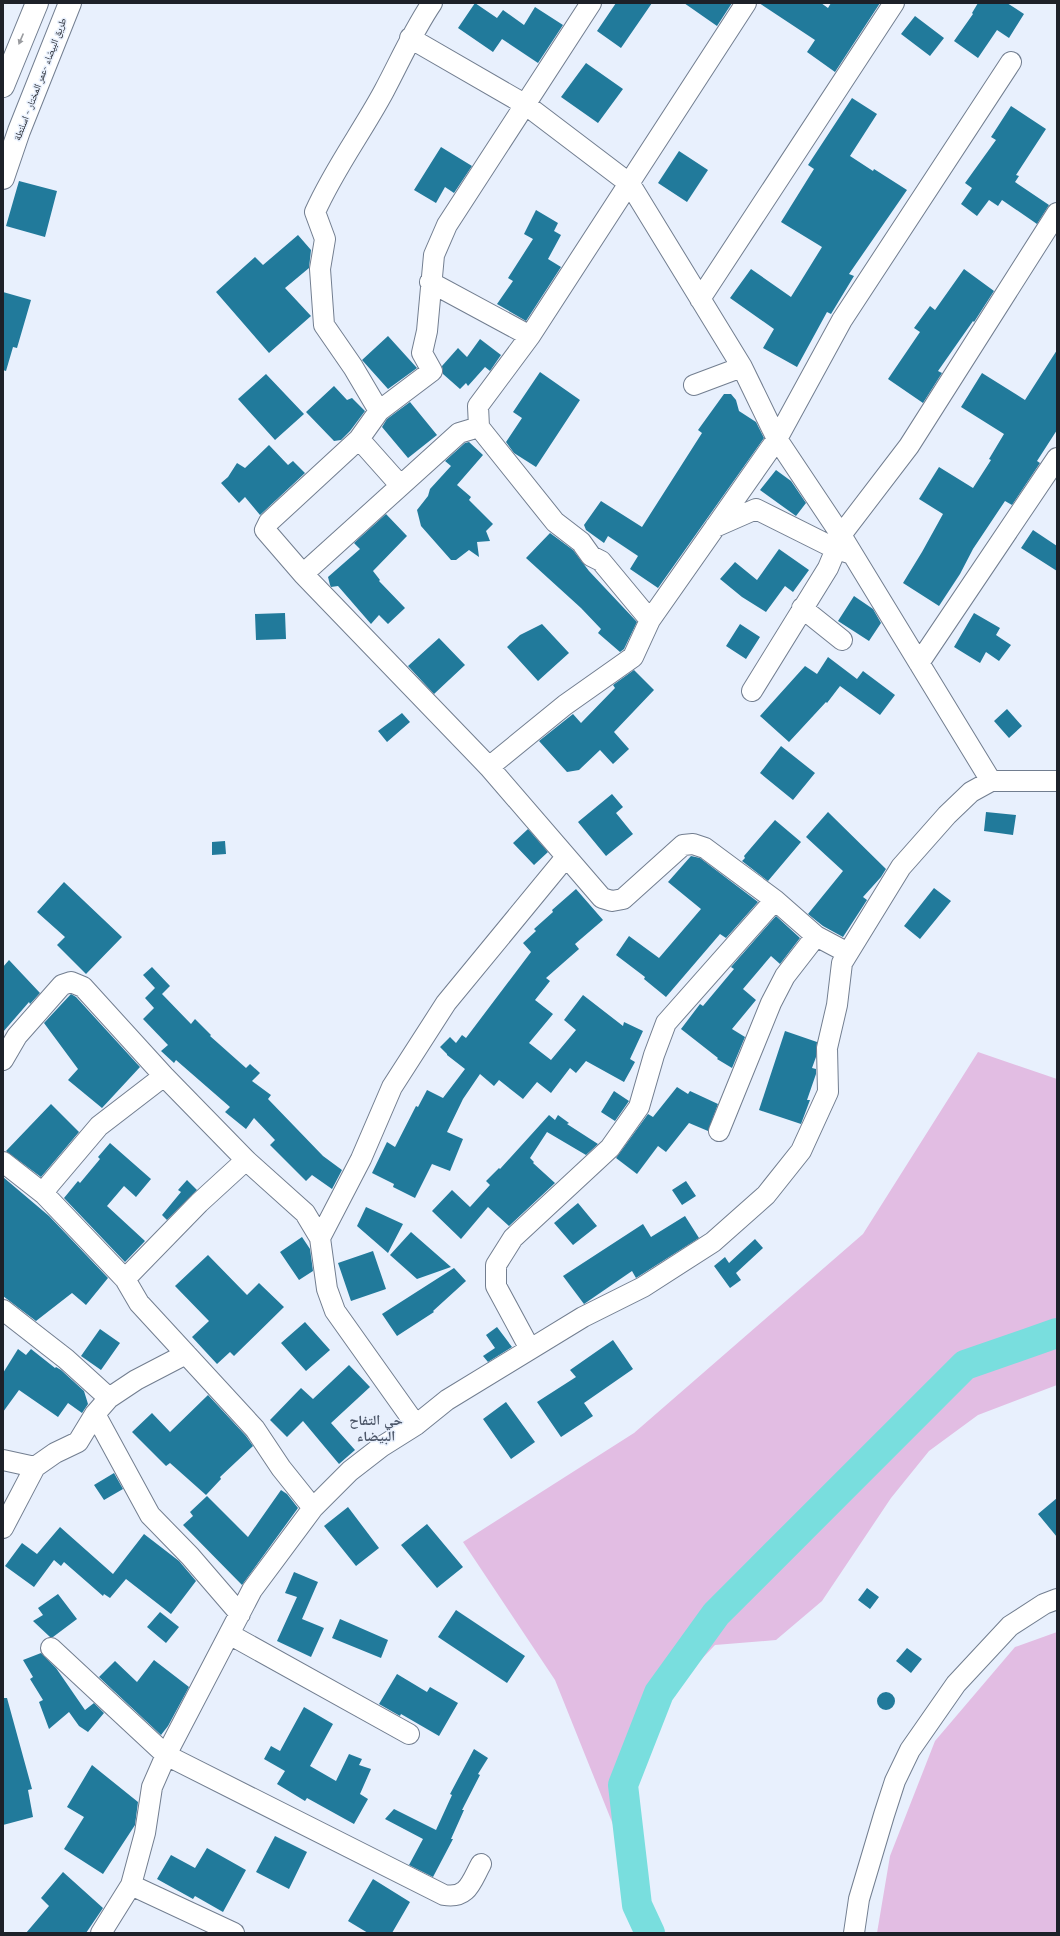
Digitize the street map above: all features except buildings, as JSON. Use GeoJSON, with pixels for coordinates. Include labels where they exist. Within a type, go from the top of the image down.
{"type":"FeatureCollection","features":[{"type":"Feature","properties":{"kind":"main road"},"geometry":{"type":"LineString","coordinates":[[3,86],[37,3]]}},
{"type":"Feature","properties":{"kind":"main road","name":"طريق البيضاء -عمر المختار - اسلنطة"},"geometry":{"type":"LineString","coordinates":[[3,178],[19,131],[70,3]]}},
{"type":"Feature","properties":{"kind":"street"},"geometry":{"type":"LineString","coordinates":[[379,411],[353,367],[324,325],[320,269],[325,239],[315,212],[324,191],[384,91],[410,38],[432,3]]}},
{"type":"Feature","properties":{"kind":"street"},"geometry":{"type":"LineString","coordinates":[[591,3],[447,225],[434,255],[430,282],[427,331],[422,353],[432,371],[379,411],[359,439],[269,522],[265,530],[303,574],[489,768],[602,898],[612,901],[623,899],[684,845],[693,844],[705,848],[775,900],[816,936],[848,953]]}},
{"type":"Feature","properties":{"kind":"street"},"geometry":{"type":"LineString","coordinates":[[650,620],[601,562],[591,556],[581,542],[555,522],[479,426],[478,406],[530,336],[746,3]]}},
{"type":"Feature","properties":{"kind":"street"},"geometry":{"type":"LineString","coordinates":[[700,299],[894,3]]}},
{"type":"Feature","properties":{"kind":"street"},"geometry":{"type":"LineString","coordinates":[[410,38],[526,105],[630,184],[742,367],[777,439],[919,663],[991,781]]}},
{"type":"Feature","properties":{"kind":"street"},"geometry":{"type":"LineString","coordinates":[[489,768],[565,705],[633,657],[650,620],[777,439],[842,320],[1011,62]]}},
{"type":"Feature","properties":{"kind":"street"},"geometry":{"type":"LineString","coordinates":[[752,691],[802,608],[909,446],[1057,212]]}},
{"type":"Feature","properties":{"kind":"street"},"geometry":{"type":"LineString","coordinates":[[430,282],[530,336]]}},
{"type":"Feature","properties":{"kind":"street"},"geometry":{"type":"LineString","coordinates":[[694,385],[742,367]]}},
{"type":"Feature","properties":{"kind":"street"},"geometry":{"type":"LineString","coordinates":[[303,574],[458,432],[479,426]]}},
{"type":"Feature","properties":{"kind":"street"},"geometry":{"type":"LineString","coordinates":[[359,439],[400,485]]}},
{"type":"Feature","properties":{"kind":"street"},"geometry":{"type":"LineString","coordinates":[[919,663],[1057,458]]}},
{"type":"Feature","properties":{"kind":"street"},"geometry":{"type":"LineString","coordinates":[[715,527],[756,509],[844,546]]}},
{"type":"Feature","properties":{"kind":"street"},"geometry":{"type":"LineString","coordinates":[[802,608],[842,640]]}},
{"type":"Feature","properties":{"kind":"street"},"geometry":{"type":"LineString","coordinates":[[101,1933],[131,1885],[145,1833],[152,1787],[166,1755],[252,1590],[314,1508],[350,1471],[381,1447],[416,1425],[447,1400],[583,1317],[643,1287],[713,1242],[766,1195],[801,1151],[828,1092],[827,1048],[837,1005],[842,963],[901,867],[947,815],[971,792],[991,781],[1057,782]]}},
{"type":"Feature","properties":{"kind":"street"},"geometry":{"type":"LineString","coordinates":[[320,1238],[361,1159],[392,1087],[442,1010],[566,857]]}},
{"type":"Feature","properties":{"kind":"street"},"geometry":{"type":"LineString","coordinates":[[530,1349],[496,1286],[496,1265],[513,1238],[610,1148],[639,1107],[654,1055],[666,1023],[775,900]]}},
{"type":"Feature","properties":{"kind":"street"},"geometry":{"type":"LineString","coordinates":[[719,1130],[774,997],[785,976],[816,936]]}},
{"type":"Feature","properties":{"kind":"street"},"geometry":{"type":"LineString","coordinates":[[3,1060],[17,1036],[62,984],[71,982],[83,987],[164,1076],[246,1160],[305,1213],[320,1238],[327,1289],[335,1311],[416,1425]]}},
{"type":"Feature","properties":{"kind":"street"},"geometry":{"type":"LineString","coordinates":[[44,1194],[49,1185],[99,1126],[164,1076]]}},
{"type":"Feature","properties":{"kind":"street"},"geometry":{"type":"LineString","coordinates":[[124,1279],[199,1203],[246,1160]]}},
{"type":"Feature","properties":{"kind":"street"},"geometry":{"type":"LineString","coordinates":[[3,1162],[44,1194],[124,1279],[139,1303],[255,1429],[281,1468],[314,1508]]}},
{"type":"Feature","properties":{"kind":"street"},"geometry":{"type":"LineString","coordinates":[[3,1310],[66,1359],[109,1398]]}},
{"type":"Feature","properties":{"kind":"street"},"geometry":{"type":"LineString","coordinates":[[3,1528],[35,1467],[55,1453],[78,1442],[95,1414],[109,1398],[136,1380],[186,1354]]}},
{"type":"Feature","properties":{"kind":"street"},"geometry":{"type":"LineString","coordinates":[[95,1414],[150,1515],[190,1556],[240,1614]]}},
{"type":"Feature","properties":{"kind":"street"},"geometry":{"type":"LineString","coordinates":[[3,1460],[35,1467]]}},
{"type":"Feature","properties":{"kind":"street"},"geometry":{"type":"LineString","coordinates":[[854,1933],[859,1899],[884,1815],[895,1781],[910,1750],[956,1684],[1010,1626],[1044,1604],[1057,1599]]}},
{"type":"Feature","properties":{"kind":"street"},"geometry":{"type":"LineString","coordinates":[[229,1634],[409,1734]]}},
{"type":"Feature","properties":{"kind":"street"},"geometry":{"type":"LineString","coordinates":[[51,1648],[166,1755],[444,1895],[455,1897],[464,1893],[481,1864]]}},
{"type":"Feature","properties":{"kind":"street"},"geometry":{"type":"LineString","coordinates":[[131,1885],[234,1933]]}},
{"type":"Feature","properties":{"kind":"shaded area"},"geometry":{"type":"Polygon","coordinates":[[[978,1052],[1057,1079],[1057,1385],[978,1415],[929,1451],[891,1498],[822,1601],[776,1640],[715,1645],[674,1688],[647,1741],[620,1842],[555,1680],[463,1542],[634,1433],[863,1234],[978,1052]]]}},
{"type":"Feature","properties":{"kind":"shaded area"},"geometry":{"type":"Polygon","coordinates":[[[1057,1632],[1057,1933],[877,1933],[890,1856],[935,1741],[1015,1647],[1057,1632]]]}},
{"type":"Feature","properties":{"kind":"waterway"},"geometry":{"type":"LineString","coordinates":[[650,1933],[637,1905],[623,1785],[659,1693],[716,1614],[965,1365],[1057,1333]]}},
{"type":"Feature","properties":{"kind":"district","name":"حي التفاح البيضاء"},"geometry":{"type":"Point","coordinates":[376,1428]}}]}
